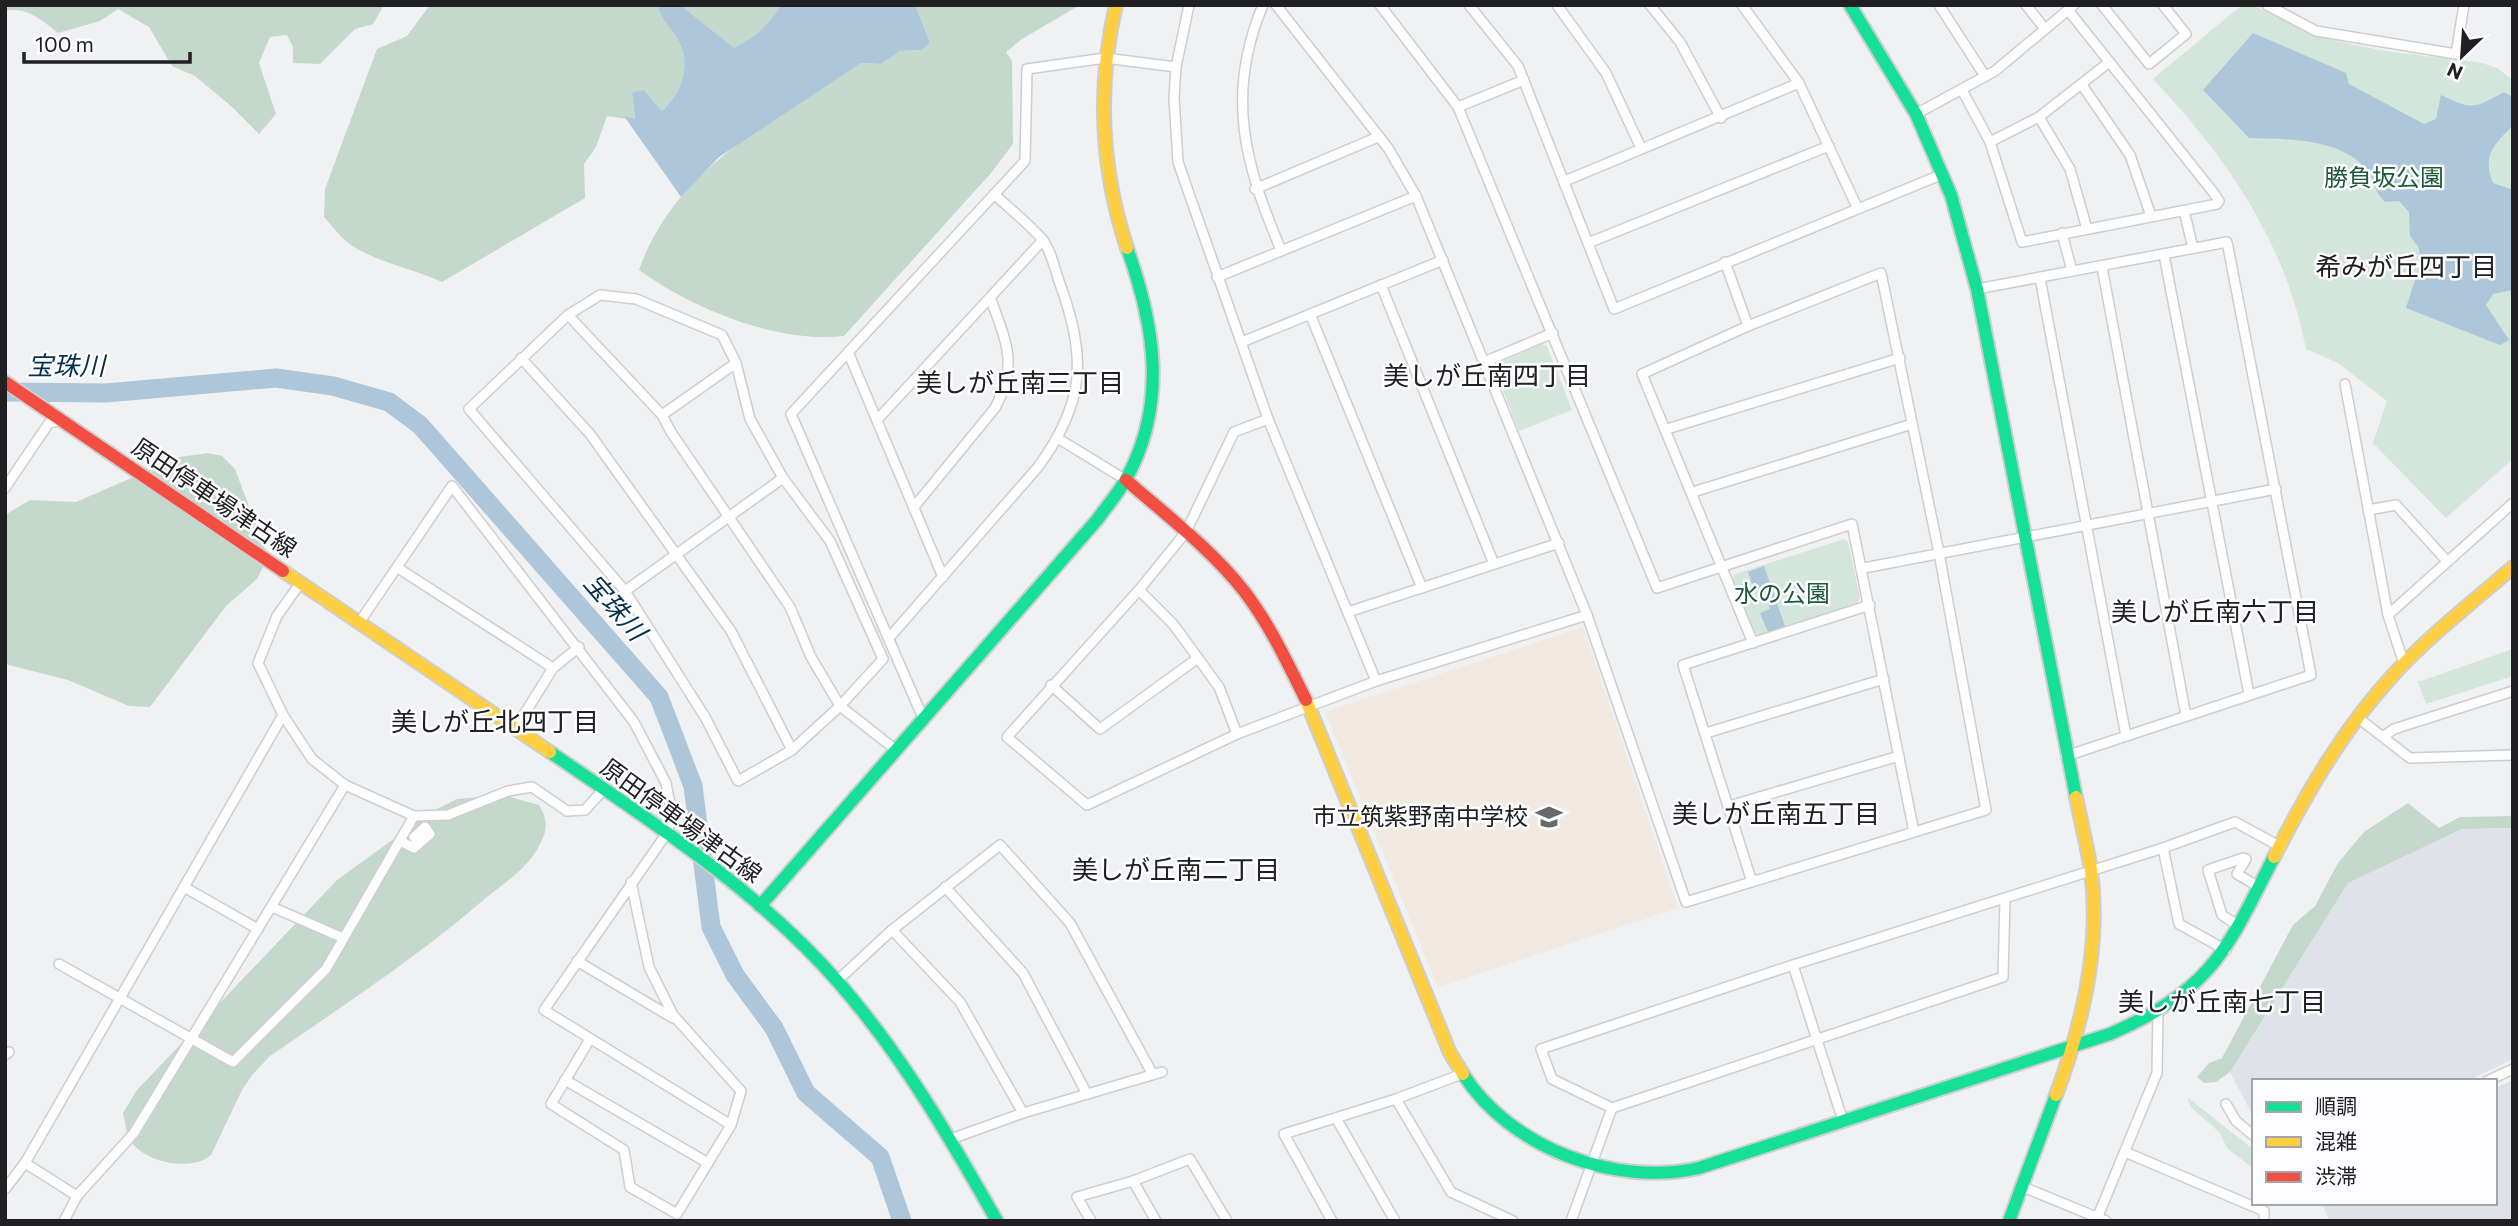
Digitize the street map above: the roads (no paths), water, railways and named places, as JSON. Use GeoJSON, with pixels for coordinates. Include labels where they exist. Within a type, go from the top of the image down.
{"type":"FeatureCollection","features":[{"type":"Feature","properties":{"kind":"street"},"geometry":{"type":"LineString","coordinates":[[760,906],[1097,520],[1126,480],[1152,397],[1152,341],[1147,306],[1118,219],[1106,161],[1103,119],[1105,58],[1116,5]]}},
{"type":"Feature","properties":{"kind":"street"},"geometry":{"type":"LineString","coordinates":[[1189,5],[1176,66],[1174,98],[1178,162],[1268,419],[1376,681]]}},
{"type":"Feature","properties":{"kind":"street"},"geometry":{"type":"LineString","coordinates":[[1263,5],[1245,69],[1242,92],[1243,135],[1255,188],[1281,250]]}},
{"type":"Feature","properties":{"kind":"street"},"geometry":{"type":"LineString","coordinates":[[1276,5],[1378,137],[1416,196],[1587,615],[1686,902],[1986,810],[1939,553],[1881,273],[1748,326],[1642,374],[1693,492],[1719,566],[1753,643]]}},
{"type":"Feature","properties":{"kind":"street"},"geometry":{"type":"LineString","coordinates":[[1380,5],[1458,107],[1657,587],[1852,524],[1864,568],[1914,832]]}},
{"type":"Feature","properties":{"kind":"street"},"geometry":{"type":"LineString","coordinates":[[1469,5],[1518,66],[1614,309],[1857,207],[1943,174]]}},
{"type":"Feature","properties":{"kind":"street"},"geometry":{"type":"LineString","coordinates":[[1558,5],[1606,73],[1642,148]]}},
{"type":"Feature","properties":{"kind":"street"},"geometry":{"type":"LineString","coordinates":[[1650,5],[1694,66],[1721,118]]}},
{"type":"Feature","properties":{"kind":"street"},"geometry":{"type":"LineString","coordinates":[[1742,5],[1799,83],[1857,207]]}},
{"type":"Feature","properties":{"kind":"street"},"geometry":{"type":"LineString","coordinates":[[1940,5],[1985,76]]}},
{"type":"Feature","properties":{"kind":"street"},"geometry":{"type":"LineString","coordinates":[[2026,5],[2045,29]]}},
{"type":"Feature","properties":{"kind":"street"},"geometry":{"type":"LineString","coordinates":[[2102,5],[2150,64],[2186,34],[2163,5]]}},
{"type":"Feature","properties":{"kind":"street"},"geometry":{"type":"LineString","coordinates":[[2267,5],[2316,31],[2456,54],[2464,5]]}},
{"type":"Feature","properties":{"kind":"street"},"geometry":{"type":"LineString","coordinates":[[1856,7],[1916,114],[1943,174],[1977,289],[2066,756],[2091,872],[2092,942],[2075,1045],[2009,1221]]}},
{"type":"Feature","properties":{"kind":"street"},"geometry":{"type":"LineString","coordinates":[[1916,114],[1995,71],[2071,7],[2108,63],[2219,201],[2184,211],[2022,242],[1990,142],[1962,90]]}},
{"type":"Feature","properties":{"kind":"street"},"geometry":{"type":"LineString","coordinates":[[923,718],[790,414],[1025,161],[1027,69],[1105,58],[1176,66]]}},
{"type":"Feature","properties":{"kind":"street"},"geometry":{"type":"LineString","coordinates":[[1990,142],[2039,117],[2108,63]]}},
{"type":"Feature","properties":{"kind":"street"},"geometry":{"type":"LineString","coordinates":[[1458,107],[1524,80]]}},
{"type":"Feature","properties":{"kind":"street"},"geometry":{"type":"LineString","coordinates":[[1565,181],[1721,118],[1799,83]]}},
{"type":"Feature","properties":{"kind":"street"},"geometry":{"type":"LineString","coordinates":[[2082,85],[2130,155],[2151,216]]}},
{"type":"Feature","properties":{"kind":"street"},"geometry":{"type":"LineString","coordinates":[[2039,117],[2070,169],[2087,229]]}},
{"type":"Feature","properties":{"kind":"street"},"geometry":{"type":"LineString","coordinates":[[1255,188],[1378,137]]}},
{"type":"Feature","properties":{"kind":"street"},"geometry":{"type":"LineString","coordinates":[[1588,243],[1829,146]]}},
{"type":"Feature","properties":{"kind":"street"},"geometry":{"type":"LineString","coordinates":[[889,638],[1059,439],[1076,397],[1078,352],[1070,312],[1043,240],[994,194]]}},
{"type":"Feature","properties":{"kind":"street"},"geometry":{"type":"LineString","coordinates":[[1217,277],[1416,196]]}},
{"type":"Feature","properties":{"kind":"street"},"geometry":{"type":"LineString","coordinates":[[2184,211],[2193,248]]}},
{"type":"Feature","properties":{"kind":"street"},"geometry":{"type":"LineString","coordinates":[[2062,233],[2072,271]]}},
{"type":"Feature","properties":{"kind":"street"},"geometry":{"type":"LineString","coordinates":[[877,420],[991,300],[1043,240]]}},
{"type":"Feature","properties":{"kind":"street"},"geometry":{"type":"LineString","coordinates":[[1977,289],[2227,242],[2276,489],[2311,675],[2066,756]]}},
{"type":"Feature","properties":{"kind":"street"},"geometry":{"type":"LineString","coordinates":[[2164,255],[2249,694]]}},
{"type":"Feature","properties":{"kind":"street"},"geometry":{"type":"LineString","coordinates":[[1242,342],[1443,260]]}},
{"type":"Feature","properties":{"kind":"street"},"geometry":{"type":"LineString","coordinates":[[1725,262],[1748,326]]}},
{"type":"Feature","properties":{"kind":"street"},"geometry":{"type":"LineString","coordinates":[[2102,267],[2186,716]]}},
{"type":"Feature","properties":{"kind":"street"},"geometry":{"type":"LineString","coordinates":[[2040,278],[2126,736]]}},
{"type":"Feature","properties":{"kind":"street"},"geometry":{"type":"LineString","coordinates":[[1381,285],[1494,564]]}},
{"type":"Feature","properties":{"kind":"street"},"geometry":{"type":"LineString","coordinates":[[600,295],[636,299],[722,335],[736,363],[750,419],[783,478],[830,541],[883,659],[840,706],[792,750],[738,781],[705,717],[625,591],[469,409],[521,358],[568,315],[600,295]]}},
{"type":"Feature","properties":{"kind":"street"},"geometry":{"type":"LineString","coordinates":[[914,507],[995,408],[1005,390],[1009,372],[1008,346],[991,300]]}},
{"type":"Feature","properties":{"kind":"street"},"geometry":{"type":"LineString","coordinates":[[1310,314],[1422,588]]}},
{"type":"Feature","properties":{"kind":"street"},"geometry":{"type":"LineString","coordinates":[[568,315],[663,415],[671,432],[790,607],[811,657],[840,706],[896,750]]}},
{"type":"Feature","properties":{"kind":"street"},"geometry":{"type":"LineString","coordinates":[[1484,362],[1553,333]]}},
{"type":"Feature","properties":{"kind":"street"},"geometry":{"type":"LineString","coordinates":[[848,352],[943,577]]}},
{"type":"Feature","properties":{"kind":"street"},"geometry":{"type":"LineString","coordinates":[[521,358],[590,433],[731,631],[792,750]]}},
{"type":"Feature","properties":{"kind":"street"},"geometry":{"type":"LineString","coordinates":[[1667,429],[1900,358]]}},
{"type":"Feature","properties":{"kind":"street"},"geometry":{"type":"LineString","coordinates":[[663,415],[736,363]]}},
{"type":"Feature","properties":{"kind":"street","name":"原田停車場津古線"},"geometry":{"type":"LineString","coordinates":[[5,382],[604,789],[671,836],[760,906],[837,981],[896,1056],[951,1139],[997,1221]]}},
{"type":"Feature","properties":{"kind":"street"},"geometry":{"type":"LineString","coordinates":[[2345,384],[2388,615],[2404,664]]}},
{"type":"Feature","properties":{"kind":"street"},"geometry":{"type":"LineString","coordinates":[[5,488],[49,424],[58,417]]}},
{"type":"Feature","properties":{"kind":"street"},"geometry":{"type":"LineString","coordinates":[[1268,419],[1234,432],[1186,532],[1139,590],[1007,737],[1087,805],[1237,734],[1376,681],[1587,615]]}},
{"type":"Feature","properties":{"kind":"street"},"geometry":{"type":"LineString","coordinates":[[1693,492],[1912,424]]}},
{"type":"Feature","properties":{"kind":"street"},"geometry":{"type":"LineString","coordinates":[[1059,439],[1126,480],[1186,532],[1245,592],[1275,636],[1308,707],[1450,1053],[1486,1105],[1513,1128],[1591,1166],[1641,1175],[1687,1172],[2075,1045],[2158,1013],[2188,993],[2226,950],[2314,784],[2357,717],[2404,664],[2513,568]]}},
{"type":"Feature","properties":{"kind":"street"},"geometry":{"type":"LineString","coordinates":[[625,591],[783,478]]}},
{"type":"Feature","properties":{"kind":"street"},"geometry":{"type":"LineString","coordinates":[[359,623],[452,486],[579,647],[634,722],[666,783],[672,814],[671,836],[631,882],[544,1010],[731,1125]]}},
{"type":"Feature","properties":{"kind":"street"},"geometry":{"type":"LineString","coordinates":[[1864,568],[2276,489]]}},
{"type":"Feature","properties":{"kind":"street"},"geometry":{"type":"LineString","coordinates":[[2388,615],[2446,560],[2513,503]]}},
{"type":"Feature","properties":{"kind":"street"},"geometry":{"type":"LineString","coordinates":[[2368,510],[2396,505],[2446,560]]}},
{"type":"Feature","properties":{"kind":"street"},"geometry":{"type":"LineString","coordinates":[[1348,612],[1559,543]]}},
{"type":"Feature","properties":{"kind":"street"},"geometry":{"type":"LineString","coordinates":[[398,568],[553,668]]}},
{"type":"Feature","properties":{"kind":"street"},"geometry":{"type":"LineString","coordinates":[[301,582],[277,616],[258,663],[283,715],[312,759],[345,785],[414,816],[448,816],[508,792],[532,787],[567,811],[585,810],[604,789]]}},
{"type":"Feature","properties":{"kind":"street"},"geometry":{"type":"LineString","coordinates":[[1139,590],[1173,624],[1219,687],[1237,734]]}},
{"type":"Feature","properties":{"kind":"street"},"geometry":{"type":"LineString","coordinates":[[1752,882],[1683,665],[1870,605]]}},
{"type":"Feature","properties":{"kind":"street"},"geometry":{"type":"LineString","coordinates":[[515,729],[553,668],[579,647]]}},
{"type":"Feature","properties":{"kind":"street"},"geometry":{"type":"LineString","coordinates":[[1051,685],[1100,729],[1198,659]]}},
{"type":"Feature","properties":{"kind":"street"},"geometry":{"type":"LineString","coordinates":[[1706,733],[1884,679]]}},
{"type":"Feature","properties":{"kind":"street"},"geometry":{"type":"LineString","coordinates":[[2384,736],[2394,729],[2513,691]]}},
{"type":"Feature","properties":{"kind":"street"},"geometry":{"type":"LineString","coordinates":[[5,1189],[24,1163],[283,715]]}},
{"type":"Feature","properties":{"kind":"street"},"geometry":{"type":"LineString","coordinates":[[2357,717],[2410,758],[2513,755]]}},
{"type":"Feature","properties":{"kind":"street"},"geometry":{"type":"LineString","coordinates":[[1729,806],[1899,756]]}},
{"type":"Feature","properties":{"kind":"street"},"geometry":{"type":"LineString","coordinates":[[64,1221],[77,1196],[134,1133],[345,785]]}},
{"type":"Feature","properties":{"kind":"street"},"geometry":{"type":"LineString","coordinates":[[59,964],[233,1062],[326,969],[414,816]]}},
{"type":"Feature","properties":{"kind":"street"},"geometry":{"type":"LineString","coordinates":[[2006,899],[2003,977],[1612,1108],[1552,1079],[1541,1049],[1793,965],[2091,872],[2235,822],[2281,847]]}},
{"type":"Feature","properties":{"kind":"street"},"geometry":{"type":"LineString","coordinates":[[400,841],[414,848],[419,844]]}},
{"type":"Feature","properties":{"kind":"street"},"geometry":{"type":"LineString","coordinates":[[837,981],[892,930],[1000,845],[1070,923],[1152,1073]]}},
{"type":"Feature","properties":{"kind":"street"},"geometry":{"type":"LineString","coordinates":[[2163,848],[2179,923],[2226,950]]}},
{"type":"Feature","properties":{"kind":"street"},"geometry":{"type":"LineString","coordinates":[[2239,926],[2222,915],[2208,870],[2246,859],[2237,874],[2259,887]]}},
{"type":"Feature","properties":{"kind":"street"},"geometry":{"type":"LineString","coordinates":[[590,1039],[551,1104],[624,1150],[630,1187],[677,1214],[731,1125],[741,1091],[678,1021],[649,967],[631,882]]}},
{"type":"Feature","properties":{"kind":"street"},"geometry":{"type":"LineString","coordinates":[[184,887],[258,929]]}},
{"type":"Feature","properties":{"kind":"street"},"geometry":{"type":"LineString","coordinates":[[945,887],[1023,973],[1087,1094]]}},
{"type":"Feature","properties":{"kind":"street"},"geometry":{"type":"LineString","coordinates":[[272,907],[343,937]]}},
{"type":"Feature","properties":{"kind":"street"},"geometry":{"type":"LineString","coordinates":[[892,930],[960,1002],[1023,1114]]}},
{"type":"Feature","properties":{"kind":"street"},"geometry":{"type":"LineString","coordinates":[[577,961],[678,1021]]}},
{"type":"Feature","properties":{"kind":"street"},"geometry":{"type":"LineString","coordinates":[[1793,965],[1843,1121]]}},
{"type":"Feature","properties":{"kind":"street"},"geometry":{"type":"LineString","coordinates":[[2023,1186],[2099,1220],[2125,1152],[2162,1074],[2158,1013]]}},
{"type":"Feature","properties":{"kind":"street"},"geometry":{"type":"LineString","coordinates":[[2491,1079],[2513,1069]]}},
{"type":"Feature","properties":{"kind":"street"},"geometry":{"type":"LineString","coordinates":[[951,1139],[1162,1072]]}},
{"type":"Feature","properties":{"kind":"street"},"geometry":{"type":"LineString","coordinates":[[1332,1221],[1284,1134],[1396,1099],[1462,1074]]}},
{"type":"Feature","properties":{"kind":"street"},"geometry":{"type":"LineString","coordinates":[[565,1080],[708,1163]]}},
{"type":"Feature","properties":{"kind":"street"},"geometry":{"type":"LineString","coordinates":[[1396,1099],[1451,1192],[1513,1221]]}},
{"type":"Feature","properties":{"kind":"street"},"geometry":{"type":"LineString","coordinates":[[2226,1104],[2236,1121],[2252,1134]]}},
{"type":"Feature","properties":{"kind":"street"},"geometry":{"type":"LineString","coordinates":[[1571,1221],[1612,1108]]}},
{"type":"Feature","properties":{"kind":"street"},"geometry":{"type":"LineString","coordinates":[[1336,1118],[1395,1221]]}},
{"type":"Feature","properties":{"kind":"street"},"geometry":{"type":"LineString","coordinates":[[2125,1152],[2264,1211],[2264,1221]]}},
{"type":"Feature","properties":{"kind":"street"},"geometry":{"type":"LineString","coordinates":[[1091,1221],[1077,1197],[1133,1181],[1190,1159],[1227,1221]]}},
{"type":"Feature","properties":{"kind":"street"},"geometry":{"type":"LineString","coordinates":[[24,1163],[77,1196]]}},
{"type":"Feature","properties":{"kind":"street"},"geometry":{"type":"LineString","coordinates":[[1133,1181],[1156,1221]]}},
{"type":"Feature","properties":{"kind":"water"},"geometry":{"type":"Polygon","coordinates":[[[657,5],[680,5],[734,48],[760,30],[781,5],[915,5],[930,42],[922,50],[900,51],[881,64],[861,63],[719,157],[681,197],[624,116],[635,119],[632,92],[644,90],[662,111],[682,80],[683,52],[657,5]]]}},
{"type":"Feature","properties":{"kind":"water"},"geometry":{"type":"Polygon","coordinates":[[[2253,33],[2346,73],[2349,84],[2424,124],[2436,119],[2441,95],[2467,105],[2486,102],[2504,92],[2513,97],[2513,125],[2491,151],[2489,165],[2493,183],[2513,190],[2513,290],[2493,294],[2486,305],[2509,340],[2500,345],[2406,308],[2420,264],[2419,248],[2410,236],[2409,212],[2399,201],[2385,202],[2382,199],[2370,175],[2360,163],[2332,147],[2316,143],[2249,138],[2203,90],[2253,33]]]}},
{"type":"Feature","properties":{"kind":"water"},"geometry":{"type":"Polygon","coordinates":[[[1764,566],[1785,626],[1768,632],[1760,613],[1770,609],[1763,588],[1754,590],[1748,572],[1764,566]]]}},
{"type":"Feature","properties":{"kind":"waterway","name":"宝珠川"},"geometry":{"type":"LineString","coordinates":[[5,392],[106,393],[276,378],[333,386],[389,402],[420,425],[659,697],[693,786],[711,927],[735,975],[774,1028],[806,1093],[880,1157],[902,1221]]}},
{"type":"Feature","properties":{"kind":"place","name":"市立筑紫野南中学校"},"geometry":{"type":"Point","coordinates":[1549,817]}},
{"type":"Feature","properties":{"kind":"district","name":"希みが丘四丁目"},"geometry":{"type":"Point","coordinates":[2406,267]}},
{"type":"Feature","properties":{"kind":"district","name":"美しが丘南四丁目"},"geometry":{"type":"Point","coordinates":[1487,376]}},
{"type":"Feature","properties":{"kind":"district","name":"美しが丘南三丁目"},"geometry":{"type":"Point","coordinates":[1020,383]}},
{"type":"Feature","properties":{"kind":"district","name":"美しが丘南六丁目"},"geometry":{"type":"Point","coordinates":[2215,612]}},
{"type":"Feature","properties":{"kind":"district","name":"美しが丘北四丁目"},"geometry":{"type":"Point","coordinates":[495,722]}},
{"type":"Feature","properties":{"kind":"district","name":"美しが丘南五丁目"},"geometry":{"type":"Point","coordinates":[1776,814]}},
{"type":"Feature","properties":{"kind":"district","name":"美しが丘南二丁目"},"geometry":{"type":"Point","coordinates":[1176,870]}},
{"type":"Feature","properties":{"kind":"district","name":"美しが丘南七丁目"},"geometry":{"type":"Point","coordinates":[2222,1002]}},
{"type":"Feature","properties":{"kind":"park label","name":"勝負坂公園"},"geometry":{"type":"Point","coordinates":[2384,178]}},
{"type":"Feature","properties":{"kind":"park label","name":"水の公園"},"geometry":{"type":"Point","coordinates":[1782,594]}}]}
